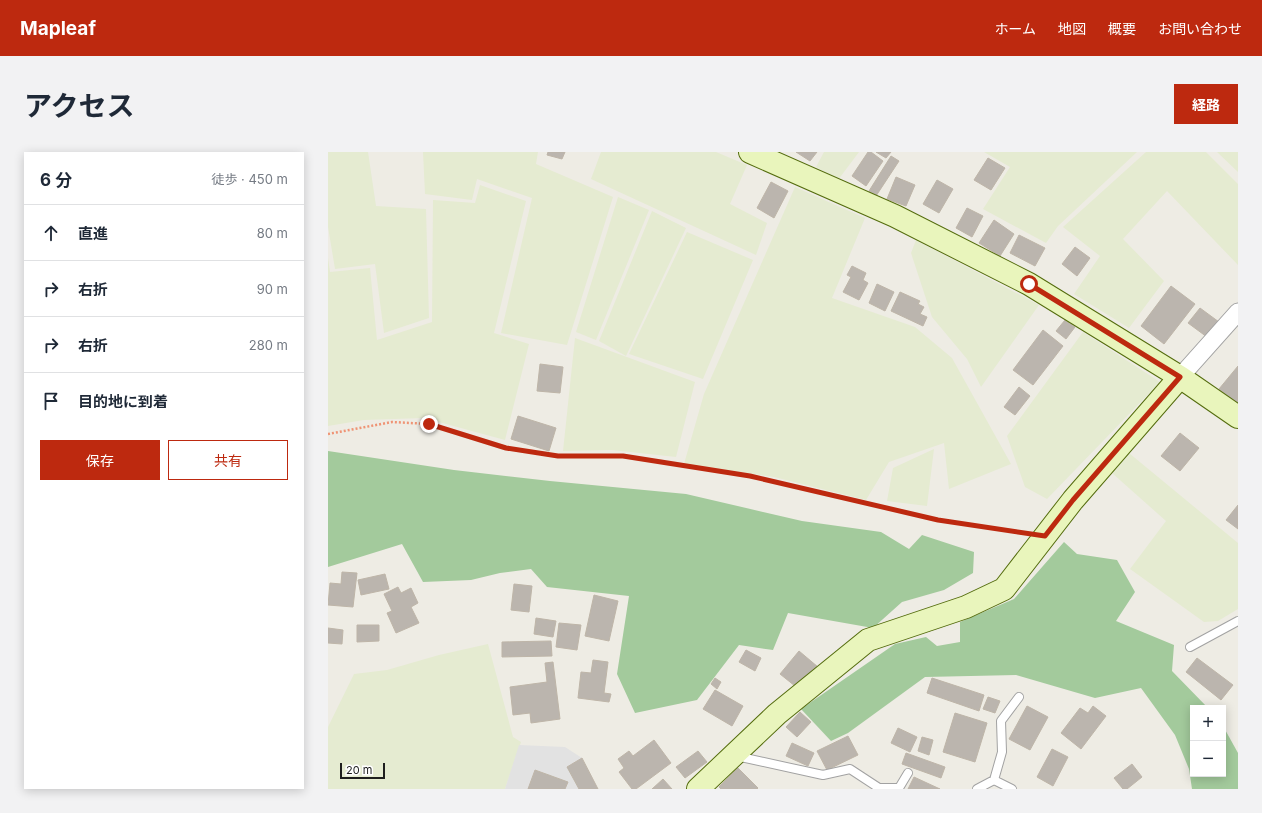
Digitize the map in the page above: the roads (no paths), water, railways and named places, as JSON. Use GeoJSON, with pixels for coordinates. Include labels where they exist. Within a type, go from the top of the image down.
{"type":"FeatureCollection","features":[{"type":"Feature","properties":{"kind":"street"},"geometry":{"type":"LineString","coordinates":[[750,152],[895,216],[1029,284],[1180,377],[1238,417]]}},
{"type":"Feature","properties":{"kind":"street"},"geometry":{"type":"LineString","coordinates":[[698,789],[777,714],[868,640],[966,607],[1004,589],[1073,500],[1238,312]]}},
{"type":"Feature","properties":{"kind":"lane"},"geometry":{"type":"LineString","coordinates":[[1190,647],[1238,621]]}},
{"type":"Feature","properties":{"kind":"lane"},"geometry":{"type":"LineString","coordinates":[[977,789],[994,780],[1002,752],[1001,721],[1019,697]]}},
{"type":"Feature","properties":{"kind":"lane"},"geometry":{"type":"LineString","coordinates":[[733,755],[823,775],[850,768],[878,788],[899,788],[908,773]]}},
{"type":"Feature","properties":{"kind":"lane"},"geometry":{"type":"LineString","coordinates":[[994,780],[1012,789]]}}]}
